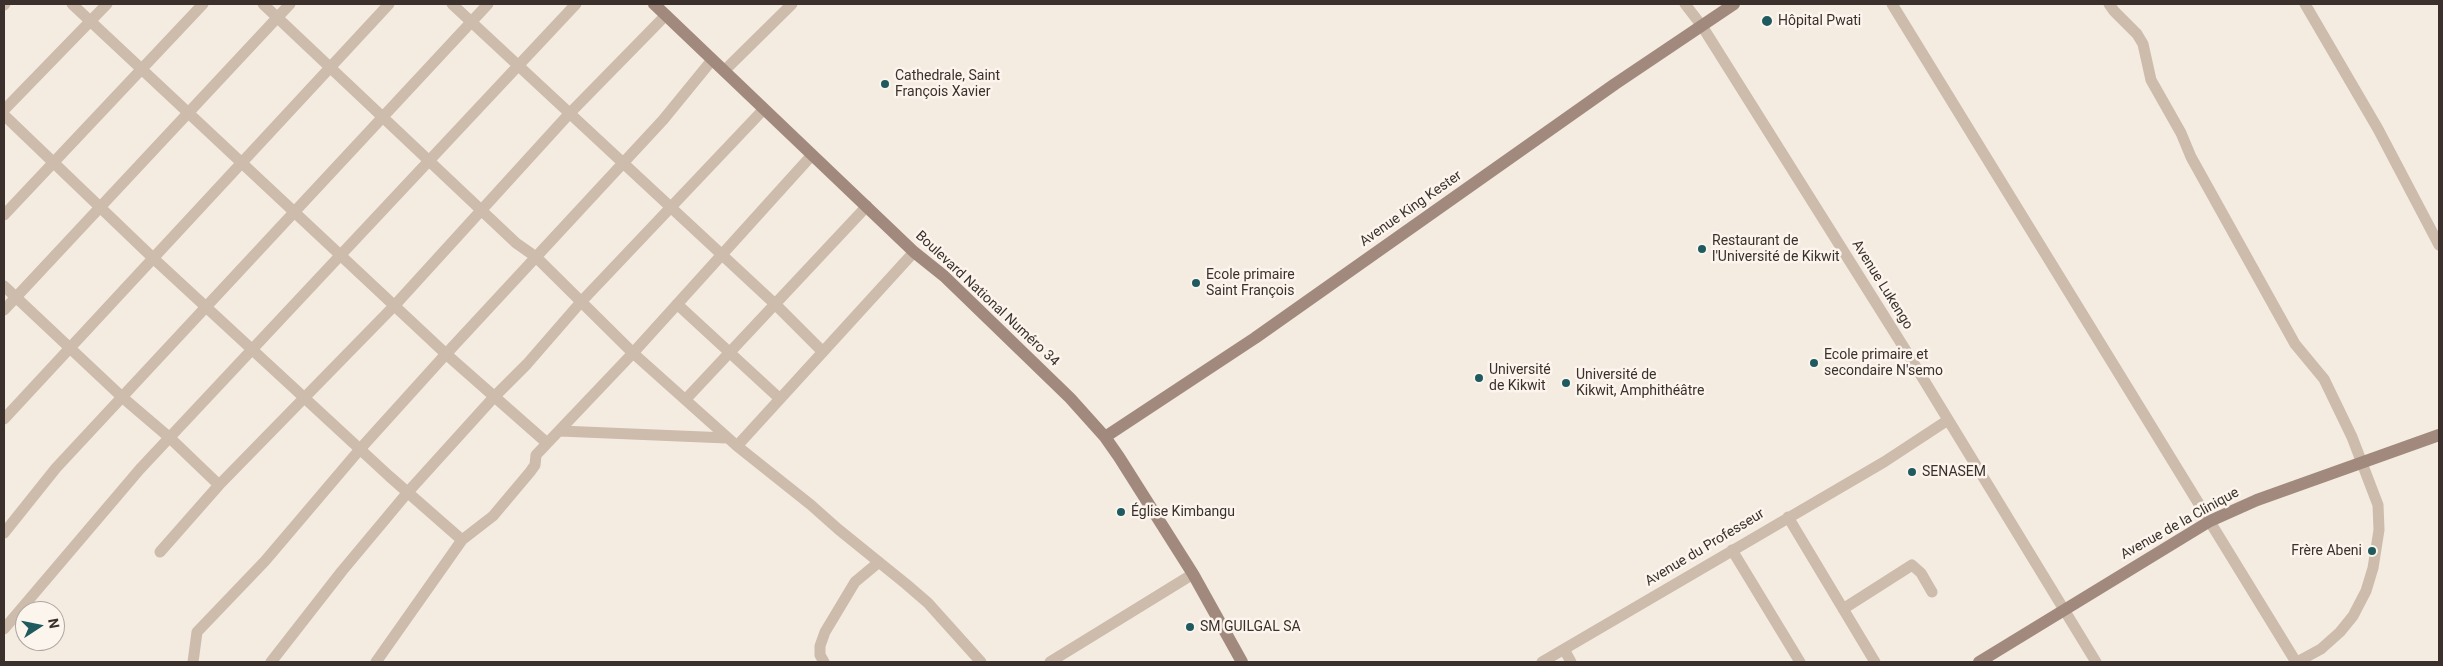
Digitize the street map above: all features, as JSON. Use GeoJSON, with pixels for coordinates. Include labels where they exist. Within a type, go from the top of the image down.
{"type":"FeatureCollection","features":[{"type":"Feature","properties":{"kind":"street"},"geometry":{"type":"LineString","coordinates":[[72,4],[243,161],[446,354],[547,443]]}},
{"type":"Feature","properties":{"kind":"street"},"geometry":{"type":"LineString","coordinates":[[4,110],[107,4]]}},
{"type":"Feature","properties":{"kind":"street"},"geometry":{"type":"LineString","coordinates":[[4,215],[204,4]]}},
{"type":"Feature","properties":{"kind":"street"},"geometry":{"type":"LineString","coordinates":[[263,4],[516,243],[536,257],[580,303],[633,353],[736,446],[811,505],[928,603],[982,662]]}},
{"type":"Feature","properties":{"kind":"street"},"geometry":{"type":"LineString","coordinates":[[4,310],[290,4]]}},
{"type":"Feature","properties":{"kind":"street"},"geometry":{"type":"LineString","coordinates":[[4,419],[389,4]]}},
{"type":"Feature","properties":{"kind":"street"},"geometry":{"type":"LineString","coordinates":[[452,4],[722,254],[823,352]]}},
{"type":"Feature","properties":{"kind":"street"},"geometry":{"type":"LineString","coordinates":[[4,533],[56,468],[205,305],[488,4]]}},
{"type":"Feature","properties":{"kind":"street"},"geometry":{"type":"LineString","coordinates":[[4,628],[140,469],[576,4]]}},
{"type":"Feature","properties":{"kind":"street","name":"Boulevard National Numéro 34"},"geometry":{"type":"LineString","coordinates":[[654,4],[914,252],[944,276],[1056,384],[1105,437],[1193,574],[1242,662]]}},
{"type":"Feature","properties":{"kind":"street"},"geometry":{"type":"LineString","coordinates":[[724,72],[792,4]]}},
{"type":"Feature","properties":{"kind":"street","name":"Avenue Lukengo"},"geometry":{"type":"LineString","coordinates":[[1685,4],[1702,26],[1948,420],[2096,662]]}},
{"type":"Feature","properties":{"kind":"street","name":"Avenue King Kester"},"geometry":{"type":"LineString","coordinates":[[1105,437],[1255,338],[1615,84],[1734,4]]}},
{"type":"Feature","properties":{"kind":"street"},"geometry":{"type":"LineString","coordinates":[[1892,4],[2297,662],[2321,649],[2349,621],[2366,591],[2374,568],[2379,530],[2378,505],[2352,436],[2324,379],[2295,344],[2191,157],[2181,133],[2151,80],[2143,44],[2137,34],[2109,4]]}},
{"type":"Feature","properties":{"kind":"street"},"geometry":{"type":"LineString","coordinates":[[2305,4],[2378,129],[2439,245]]}},
{"type":"Feature","properties":{"kind":"street"},"geometry":{"type":"LineString","coordinates":[[160,552],[218,486],[395,305],[569,114],[666,15]]}},
{"type":"Feature","properties":{"kind":"street"},"geometry":{"type":"LineString","coordinates":[[193,662],[197,632],[265,561],[361,448],[446,354],[623,164],[712,60]]}},
{"type":"Feature","properties":{"kind":"street"},"geometry":{"type":"LineString","coordinates":[[271,662],[342,571],[408,492],[494,397],[527,364],[580,303],[764,109]]}},
{"type":"Feature","properties":{"kind":"street"},"geometry":{"type":"LineString","coordinates":[[4,115],[154,258],[462,540]]}},
{"type":"Feature","properties":{"kind":"street"},"geometry":{"type":"LineString","coordinates":[[376,662],[462,540],[492,516],[524,480],[535,464],[536,455],[633,353],[812,155]]}},
{"type":"Feature","properties":{"kind":"street"},"geometry":{"type":"LineString","coordinates":[[686,400],[867,206]]}},
{"type":"Feature","properties":{"kind":"street"},"geometry":{"type":"LineString","coordinates":[[736,446],[914,252]]}},
{"type":"Feature","properties":{"kind":"street"},"geometry":{"type":"LineString","coordinates":[[4,286],[122,397],[170,438],[218,486]]}},
{"type":"Feature","properties":{"kind":"street"},"geometry":{"type":"LineString","coordinates":[[677,304],[780,398]]}},
{"type":"Feature","properties":{"kind":"street","name":"Avenue du Professeur"},"geometry":{"type":"LineString","coordinates":[[1542,662],[1884,462],[1948,420]]}},
{"type":"Feature","properties":{"kind":"street"},"geometry":{"type":"LineString","coordinates":[[560,431],[727,438]]}},
{"type":"Feature","properties":{"kind":"street","name":"Avenue de la Clinique"},"geometry":{"type":"LineString","coordinates":[[1980,662],[2210,521],[2256,500],[2439,435]]}},
{"type":"Feature","properties":{"kind":"street"},"geometry":{"type":"LineString","coordinates":[[1788,517],[1875,662]]}},
{"type":"Feature","properties":{"kind":"street"},"geometry":{"type":"LineString","coordinates":[[1732,550],[1800,662]]}},
{"type":"Feature","properties":{"kind":"street"},"geometry":{"type":"LineString","coordinates":[[824,662],[820,655],[820,646],[825,632],[855,582],[879,562]]}},
{"type":"Feature","properties":{"kind":"street"},"geometry":{"type":"LineString","coordinates":[[1843,609],[1912,565],[1921,572],[1932,592]]}},
{"type":"Feature","properties":{"kind":"street"},"geometry":{"type":"LineString","coordinates":[[1050,662],[1193,574]]}},
{"type":"Feature","properties":{"kind":"street"},"geometry":{"type":"LineString","coordinates":[[1564,649],[1571,662]]}},
{"type":"Feature","properties":{"kind":"place","name":"Hôpital Pwati"},"geometry":{"type":"Point","coordinates":[1767,21]}},
{"type":"Feature","properties":{"kind":"place","name":"Cathedrale, Saint François Xavier"},"geometry":{"type":"Point","coordinates":[885,84]}},
{"type":"Feature","properties":{"kind":"place","name":"Restaurant de l'Université de Kikwit"},"geometry":{"type":"Point","coordinates":[1702,249]}},
{"type":"Feature","properties":{"kind":"place","name":"Ecole primaire Saint François"},"geometry":{"type":"Point","coordinates":[1196,283]}},
{"type":"Feature","properties":{"kind":"place","name":"Ecole primaire et secondaire N'semo"},"geometry":{"type":"Point","coordinates":[1814,363]}},
{"type":"Feature","properties":{"kind":"place","name":"Université de Kikwit"},"geometry":{"type":"Point","coordinates":[1479,378]}},
{"type":"Feature","properties":{"kind":"place","name":"Université de Kikwit, Amphithéâtre"},"geometry":{"type":"Point","coordinates":[1566,383]}},
{"type":"Feature","properties":{"kind":"place","name":"SENASEM"},"geometry":{"type":"Point","coordinates":[1912,472]}},
{"type":"Feature","properties":{"kind":"place","name":"Église Kimbangu"},"geometry":{"type":"Point","coordinates":[1121,512]}},
{"type":"Feature","properties":{"kind":"place","name":"Frère Abeni"},"geometry":{"type":"Point","coordinates":[2372,551]}},
{"type":"Feature","properties":{"kind":"place","name":"SM GUILGAL SA"},"geometry":{"type":"Point","coordinates":[1190,627]}}]}
